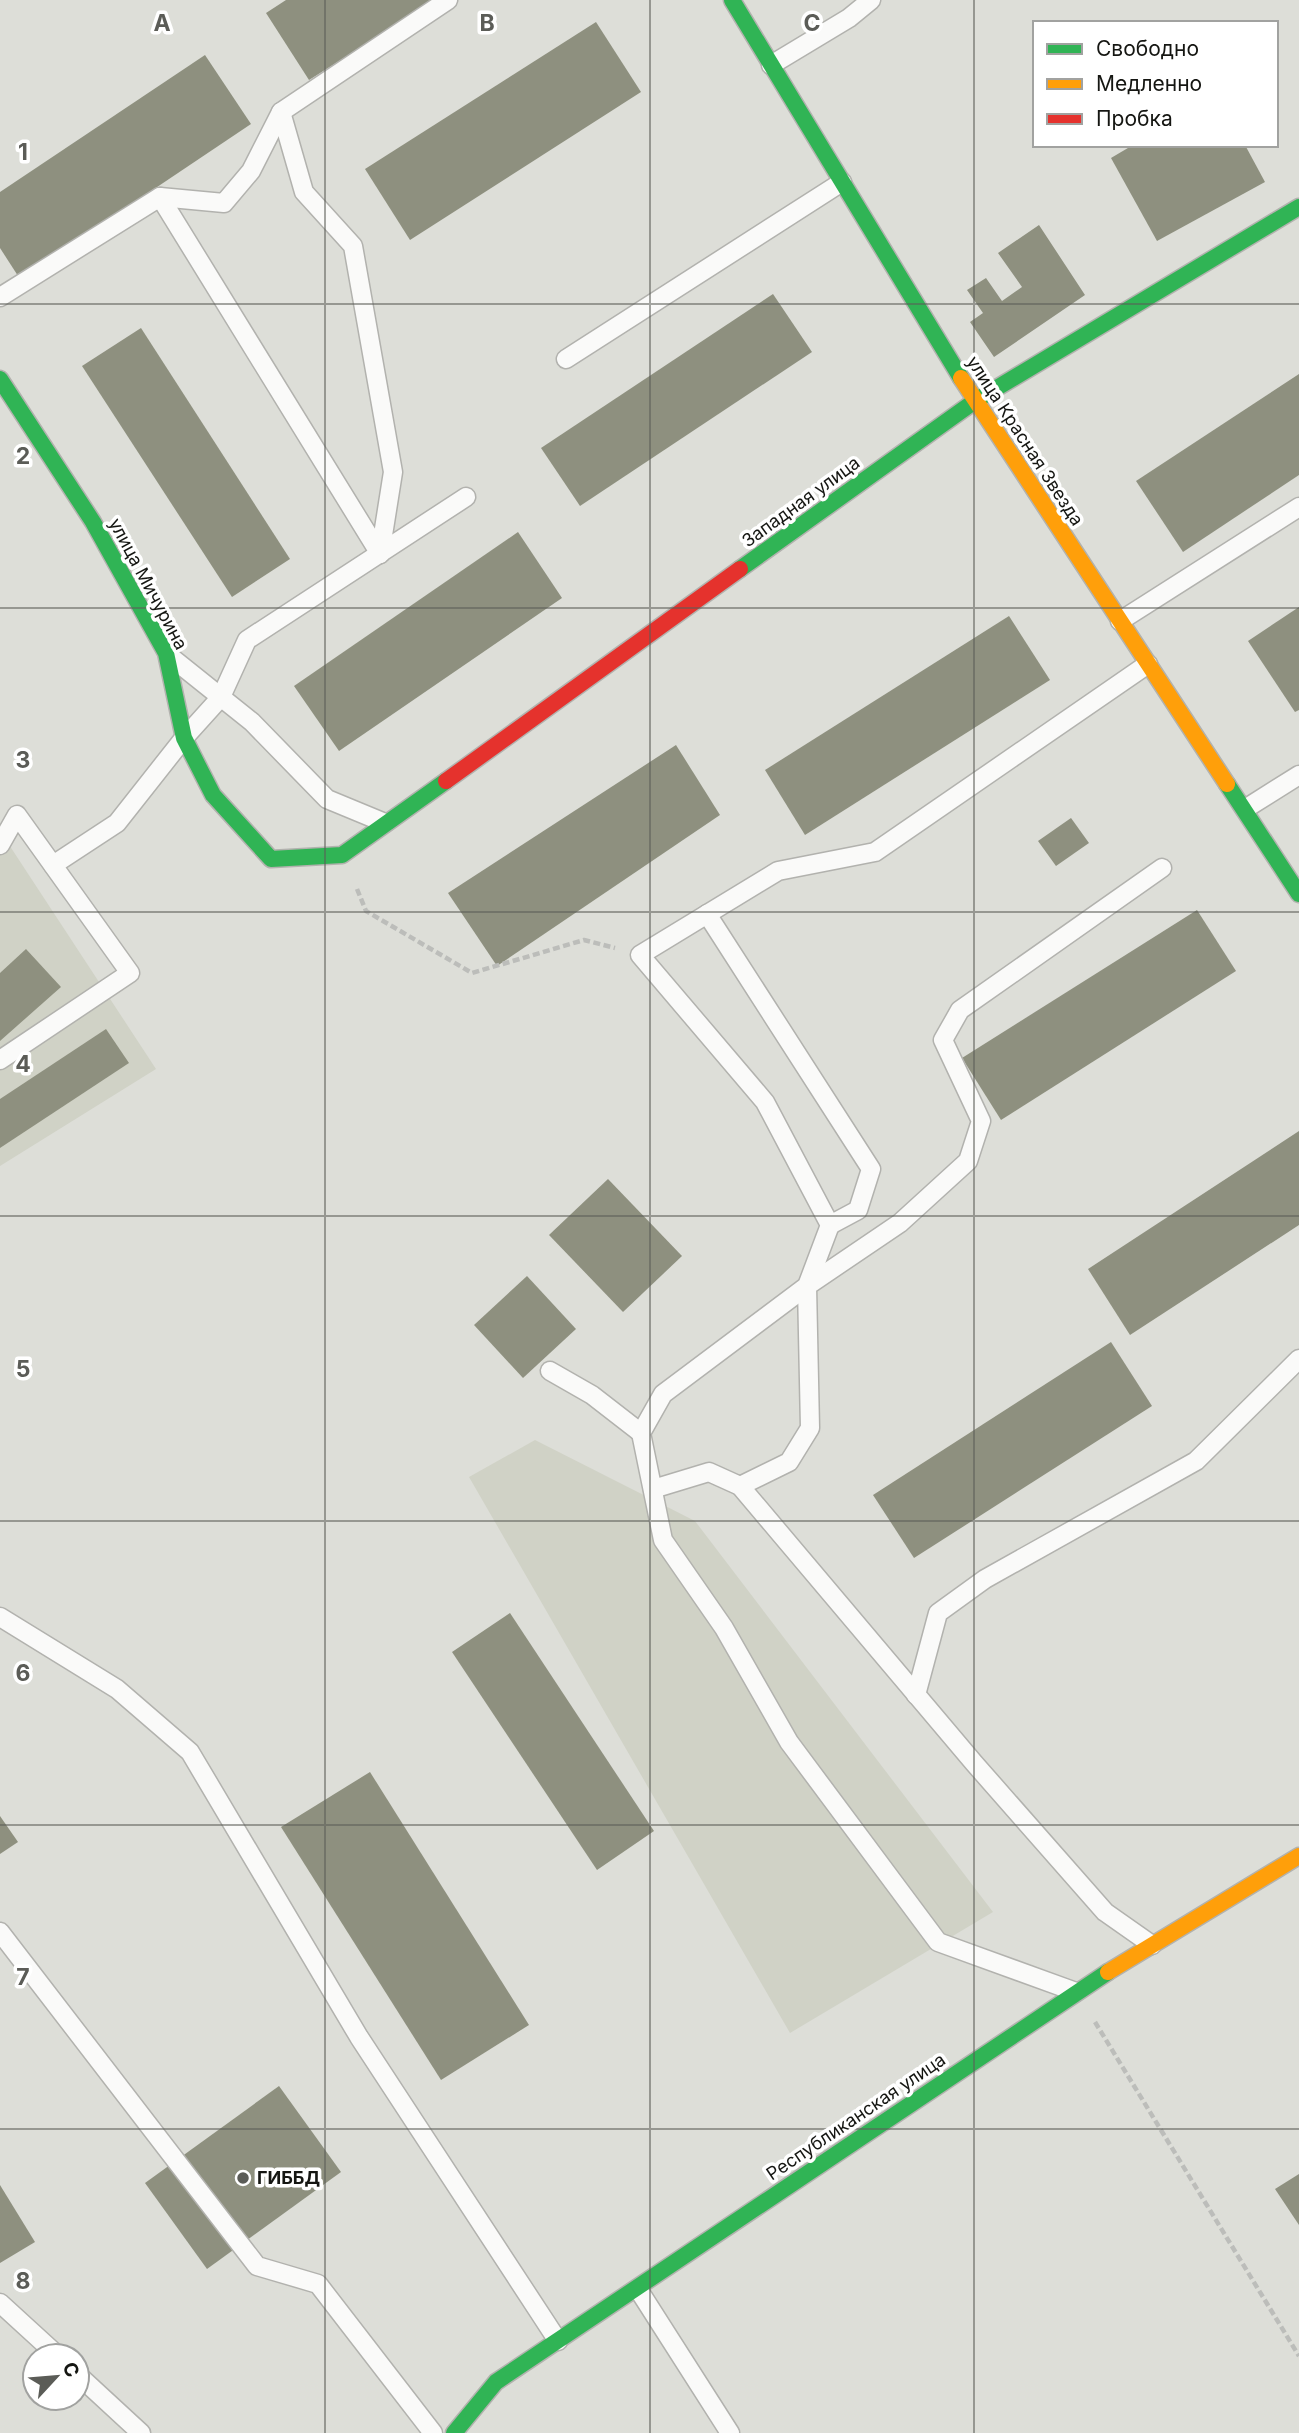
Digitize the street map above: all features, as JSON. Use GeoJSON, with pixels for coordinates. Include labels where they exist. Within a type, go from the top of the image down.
{"type":"FeatureCollection","features":[{"type":"Feature","properties":{"kind":"street","name":"улица Красная Звезда"},"geometry":{"type":"LineString","coordinates":[[734,1],[975,401],[1299,894]]}},
{"type":"Feature","properties":{"kind":"street","name":"Западная улица"},"geometry":{"type":"LineString","coordinates":[[342,855],[975,401],[1299,207]]}},
{"type":"Feature","properties":{"kind":"street","name":"улица Мичурина"},"geometry":{"type":"LineString","coordinates":[[0,379],[93,522],[166,653],[184,738],[212,795],[271,859],[342,855]]}},
{"type":"Feature","properties":{"kind":"street","name":"Республиканская улица"},"geometry":{"type":"LineString","coordinates":[[454,2433],[496,2382],[1076,1992],[1299,1856]]}},
{"type":"Feature","properties":{"kind":"lane"},"geometry":{"type":"LineString","coordinates":[[0,297],[160,197],[224,202],[251,171],[281,112],[448,0]]}},
{"type":"Feature","properties":{"kind":"lane"},"geometry":{"type":"LineString","coordinates":[[771,65],[849,18],[871,0]]}},
{"type":"Feature","properties":{"kind":"lane"},"geometry":{"type":"LineString","coordinates":[[281,112],[304,192],[354,246],[393,472],[380,554]]}},
{"type":"Feature","properties":{"kind":"lane"},"geometry":{"type":"LineString","coordinates":[[566,359],[842,182]]}},
{"type":"Feature","properties":{"kind":"lane"},"geometry":{"type":"LineString","coordinates":[[160,197],[380,554]]}},
{"type":"Feature","properties":{"kind":"lane"},"geometry":{"type":"LineString","coordinates":[[53,865],[117,823],[184,738],[221,697],[247,640],[466,497]]}},
{"type":"Feature","properties":{"kind":"lane"},"geometry":{"type":"LineString","coordinates":[[1120,621],[1299,507]]}},
{"type":"Feature","properties":{"kind":"lane"},"geometry":{"type":"LineString","coordinates":[[166,653],[252,722],[327,799],[386,823]]}},
{"type":"Feature","properties":{"kind":"lane"},"geometry":{"type":"LineString","coordinates":[[830,1225],[765,1102],[640,955],[778,871],[875,852],[1148,664]]}},
{"type":"Feature","properties":{"kind":"lane"},"geometry":{"type":"LineString","coordinates":[[1245,809],[1299,775]]}},
{"type":"Feature","properties":{"kind":"lane"},"geometry":{"type":"LineString","coordinates":[[0,845],[17,815],[130,972],[0,1060]]}},
{"type":"Feature","properties":{"kind":"lane"},"geometry":{"type":"LineString","coordinates":[[641,1433],[663,1394],[807,1286],[900,1223],[968,1161],[981,1121],[943,1040],[960,1010],[1162,868]]}},
{"type":"Feature","properties":{"kind":"lane"},"geometry":{"type":"LineString","coordinates":[[707,914],[870,1169],[859,1210],[830,1225],[807,1286],[810,1428],[789,1462],[740,1486]]}},
{"type":"Feature","properties":{"kind":"lane"},"geometry":{"type":"LineString","coordinates":[[916,1695],[938,1613],[985,1579],[1196,1461],[1299,1359]]}},
{"type":"Feature","properties":{"kind":"lane"},"geometry":{"type":"LineString","coordinates":[[550,1371],[592,1395],[641,1433],[663,1540],[724,1628],[789,1742],[938,1942],[1076,1992]]}},
{"type":"Feature","properties":{"kind":"lane"},"geometry":{"type":"LineString","coordinates":[[653,1489],[709,1472],[740,1486],[916,1695],[1105,1912],[1152,1945]]}},
{"type":"Feature","properties":{"kind":"lane"},"geometry":{"type":"LineString","coordinates":[[0,1617],[117,1689],[190,1752],[359,2037],[558,2341]]}},
{"type":"Feature","properties":{"kind":"lane"},"geometry":{"type":"LineString","coordinates":[[0,1932],[257,2266],[318,2284],[433,2433]]}},
{"type":"Feature","properties":{"kind":"lane"},"geometry":{"type":"LineString","coordinates":[[638,2289],[730,2433]]}},
{"type":"Feature","properties":{"kind":"lane"},"geometry":{"type":"LineString","coordinates":[[0,2303],[43,2342]]}},
{"type":"Feature","properties":{"kind":"lane"},"geometry":{"type":"LineString","coordinates":[[91,2387],[141,2433]]}},
{"type":"Feature","properties":{"kind":"path"},"geometry":{"type":"LineString","coordinates":[[342,855],[366,911],[472,973],[584,940],[640,955]]}},
{"type":"Feature","properties":{"kind":"path"},"geometry":{"type":"LineString","coordinates":[[1076,1992],[1299,2356]]}},
{"type":"Feature","properties":{"kind":"shaded area"},"geometry":{"type":"Polygon","coordinates":[[[0,831],[156,1069],[0,1166],[0,831]]]}},
{"type":"Feature","properties":{"kind":"shaded area"},"geometry":{"type":"Polygon","coordinates":[[[535,1440],[695,1521],[993,1912],[790,2033],[469,1477],[535,1440]]]}},
{"type":"Feature","properties":{"kind":"building"},"geometry":{"type":"Polygon","coordinates":[[[286,0],[436,0],[309,80],[266,13],[286,0]]]}},
{"type":"Feature","properties":{"kind":"building"},"geometry":{"type":"Polygon","coordinates":[[[596,22],[641,92],[410,240],[365,169],[596,22]]]}},
{"type":"Feature","properties":{"kind":"building"},"geometry":{"type":"Polygon","coordinates":[[[205,55],[251,124],[20,279],[0,248],[0,192],[205,55]]]}},
{"type":"Feature","properties":{"kind":"building"},"geometry":{"type":"Polygon","coordinates":[[[1130,147],[1246,147],[1265,182],[1157,241],[1111,158],[1130,147]]]}},
{"type":"Feature","properties":{"kind":"building"},"geometry":{"type":"Polygon","coordinates":[[[1039,225],[1085,295],[994,357],[970,322],[983,313],[967,290],[986,278],[1002,301],[1022,287],[998,253],[1039,225]]]}},
{"type":"Feature","properties":{"kind":"building"},"geometry":{"type":"Polygon","coordinates":[[[773,294],[812,352],[580,506],[541,448],[773,294]]]}},
{"type":"Feature","properties":{"kind":"building"},"geometry":{"type":"Polygon","coordinates":[[[141,328],[290,559],[232,597],[82,366],[141,328]]]}},
{"type":"Feature","properties":{"kind":"building"},"geometry":{"type":"Polygon","coordinates":[[[1299,374],[1299,475],[1183,552],[1136,481],[1299,374]]]}},
{"type":"Feature","properties":{"kind":"building"},"geometry":{"type":"Polygon","coordinates":[[[518,532],[562,598],[339,751],[294,686],[518,532]]]}},
{"type":"Feature","properties":{"kind":"building"},"geometry":{"type":"Polygon","coordinates":[[[1299,607],[1299,710],[1295,712],[1248,641],[1299,607]]]}},
{"type":"Feature","properties":{"kind":"building"},"geometry":{"type":"Polygon","coordinates":[[[1009,616],[1050,680],[805,835],[765,770],[1009,616]]]}},
{"type":"Feature","properties":{"kind":"building"},"geometry":{"type":"Polygon","coordinates":[[[676,745],[720,815],[497,966],[448,893],[676,745]]]}},
{"type":"Feature","properties":{"kind":"building"},"geometry":{"type":"Polygon","coordinates":[[[1071,818],[1089,843],[1056,866],[1038,841],[1071,818]]]}},
{"type":"Feature","properties":{"kind":"building"},"geometry":{"type":"Polygon","coordinates":[[[1197,910],[1236,971],[1001,1120],[962,1058],[1197,910]]]}},
{"type":"Feature","properties":{"kind":"building"},"geometry":{"type":"Polygon","coordinates":[[[26,949],[61,987],[0,1041],[0,973],[26,949]]]}},
{"type":"Feature","properties":{"kind":"building"},"geometry":{"type":"Polygon","coordinates":[[[106,1029],[129,1063],[0,1148],[0,1099],[106,1029]]]}},
{"type":"Feature","properties":{"kind":"building"},"geometry":{"type":"Polygon","coordinates":[[[1299,1131],[1299,1225],[1130,1335],[1088,1269],[1299,1131]]]}},
{"type":"Feature","properties":{"kind":"building"},"geometry":{"type":"Polygon","coordinates":[[[608,1179],[682,1256],[623,1312],[549,1235],[608,1179]]]}},
{"type":"Feature","properties":{"kind":"building"},"geometry":{"type":"Polygon","coordinates":[[[527,1276],[576,1329],[523,1378],[474,1325],[527,1276]]]}},
{"type":"Feature","properties":{"kind":"building"},"geometry":{"type":"Polygon","coordinates":[[[1111,1342],[1152,1406],[914,1558],[873,1495],[1111,1342]]]}},
{"type":"Feature","properties":{"kind":"building"},"geometry":{"type":"Polygon","coordinates":[[[510,1613],[654,1831],[597,1870],[452,1652],[510,1613]]]}},
{"type":"Feature","properties":{"kind":"building"},"geometry":{"type":"Polygon","coordinates":[[[370,1772],[529,2025],[441,2080],[281,1827],[370,1772]]]}},
{"type":"Feature","properties":{"kind":"building"},"geometry":{"type":"Polygon","coordinates":[[[0,1816],[18,1842],[0,1854],[0,1816]]]}},
{"type":"Feature","properties":{"kind":"building","name":"ГИББД"},"geometry":{"type":"Polygon","coordinates":[[[279,2086],[341,2172],[207,2269],[145,2183],[279,2086]]]}},
{"type":"Feature","properties":{"kind":"building"},"geometry":{"type":"Polygon","coordinates":[[[1299,2174],[1299,2225],[1275,2189],[1299,2174]]]}},
{"type":"Feature","properties":{"kind":"building"},"geometry":{"type":"Polygon","coordinates":[[[0,2185],[35,2242],[0,2263],[0,2185]]]}},
{"type":"Feature","properties":{"kind":"traffic: fast"},"geometry":{"type":"LineString","coordinates":[[732,0],[961,378]]}},
{"type":"Feature","properties":{"kind":"traffic: fast"},"geometry":{"type":"LineString","coordinates":[[740,569],[975,401],[1299,207]]}},
{"type":"Feature","properties":{"kind":"traffic: fast"},"geometry":{"type":"LineString","coordinates":[[0,379],[93,522],[166,653],[184,738],[213,795],[271,859],[342,855],[446,781]]}},
{"type":"Feature","properties":{"kind":"traffic: fast"},"geometry":{"type":"LineString","coordinates":[[1227,784],[1299,894]]}},
{"type":"Feature","properties":{"kind":"traffic: fast"},"geometry":{"type":"LineString","coordinates":[[454,2433],[496,2382],[1108,1972]]}},
{"type":"Feature","properties":{"kind":"traffic: slow"},"geometry":{"type":"LineString","coordinates":[[961,378],[1227,784]]}},
{"type":"Feature","properties":{"kind":"traffic: slow"},"geometry":{"type":"LineString","coordinates":[[1108,1972],[1299,1856]]}},
{"type":"Feature","properties":{"kind":"traffic: jam"},"geometry":{"type":"LineString","coordinates":[[446,781],[740,569]]}},
{"type":"Feature","properties":{"kind":"place","name":"ГИББД"},"geometry":{"type":"Point","coordinates":[243,2178]}}]}
